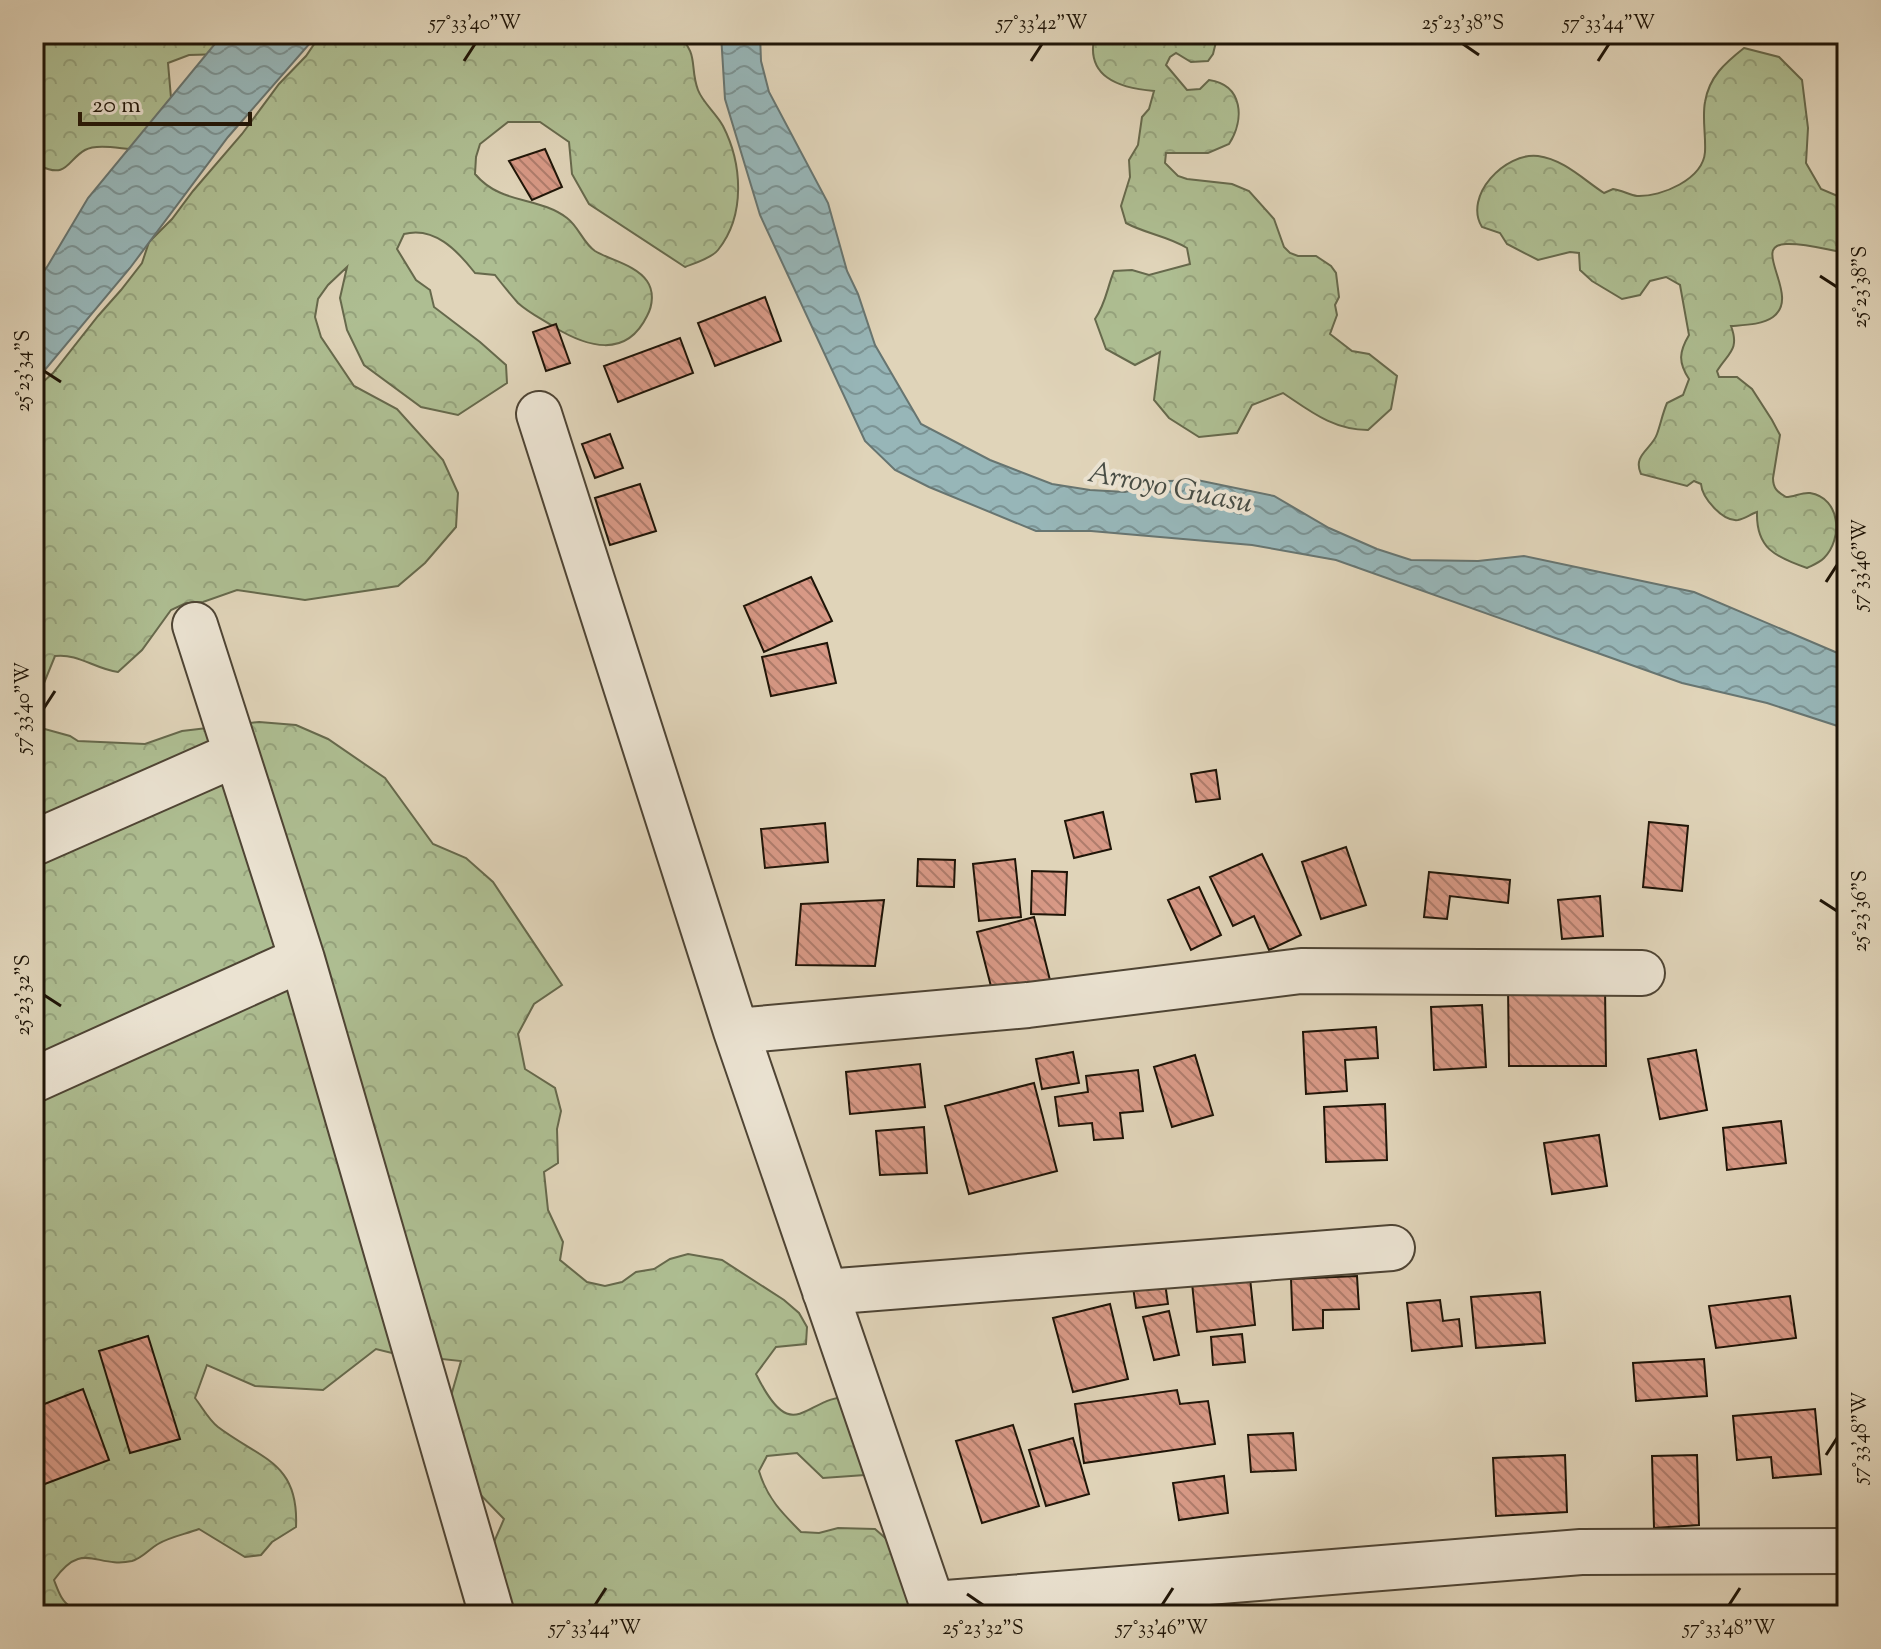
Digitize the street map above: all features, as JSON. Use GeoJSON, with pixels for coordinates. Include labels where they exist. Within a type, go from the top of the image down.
{"type":"FeatureCollection","features":[{"type":"Feature","properties":{"kind":"street"},"geometry":{"type":"LineString","coordinates":[[539,414],[736,1031],[935,1609],[1581,1552],[1847,1551]]}},
{"type":"Feature","properties":{"kind":"street"},"geometry":{"type":"LineString","coordinates":[[195,625],[302,959],[492,1615]]}},
{"type":"Feature","properties":{"kind":"street"},"geometry":{"type":"LineString","coordinates":[[34,843],[236,754]]}},
{"type":"Feature","properties":{"kind":"street"},"geometry":{"type":"LineString","coordinates":[[34,1080],[302,959]]}},
{"type":"Feature","properties":{"kind":"street"},"geometry":{"type":"LineString","coordinates":[[736,1031],[1028,1005],[1301,971],[1642,973]]}},
{"type":"Feature","properties":{"kind":"street"},"geometry":{"type":"LineString","coordinates":[[825,1292],[1392,1248]]}},
{"type":"Feature","properties":{"kind":"green space"},"geometry":{"type":"Polygon","coordinates":[[[34,34],[237,34],[224,54],[189,55],[168,63],[171,98],[130,149],[90,148],[62,169],[40,166],[34,173],[34,34]]]}},
{"type":"Feature","properties":{"kind":"green space"},"geometry":{"type":"Polygon","coordinates":[[[321,34],[676,34],[688,47],[698,90],[723,126],[734,156],[737,205],[727,236],[715,253],[685,267],[589,204],[572,174],[569,142],[540,122],[508,122],[480,144],[475,174],[496,191],[556,211],[571,222],[595,251],[642,275],[651,289],[652,298],[649,312],[638,330],[617,344],[592,344],[580,340],[522,307],[495,275],[475,273],[444,242],[425,233],[404,234],[397,249],[416,280],[430,290],[434,307],[506,365],[507,383],[458,415],[421,407],[364,365],[347,330],[340,298],[347,267],[318,299],[315,317],[321,337],[354,386],[397,409],[443,460],[458,493],[456,527],[425,563],[398,586],[305,600],[237,590],[203,602],[186,603],[171,610],[142,650],[118,672],[71,657],[55,656],[34,700],[34,390],[53,373],[121,290],[142,263],[149,242],[172,219],[321,34]]]}},
{"type":"Feature","properties":{"kind":"green space"},"geometry":{"type":"Polygon","coordinates":[[[1095,34],[1211,34],[1216,42],[1208,61],[1191,62],[1176,53],[1166,65],[1187,90],[1200,89],[1209,80],[1229,89],[1238,104],[1234,134],[1229,144],[1208,153],[1166,153],[1165,163],[1178,176],[1187,179],[1232,184],[1249,191],[1274,219],[1284,247],[1290,253],[1316,256],[1331,266],[1336,273],[1339,297],[1330,334],[1352,351],[1369,354],[1397,376],[1391,409],[1368,430],[1333,423],[1283,393],[1252,405],[1237,433],[1199,437],[1169,418],[1154,400],[1160,352],[1135,365],[1106,349],[1095,319],[1114,271],[1132,270],[1149,275],[1190,264],[1187,248],[1126,223],[1121,206],[1130,177],[1129,160],[1138,145],[1142,117],[1149,109],[1154,91],[1128,87],[1107,78],[1095,61],[1095,34]]]}},
{"type":"Feature","properties":{"kind":"green space"},"geometry":{"type":"Polygon","coordinates":[[[1216,34],[1585,34],[1216,42],[1216,34]]]}},
{"type":"Feature","properties":{"kind":"green space"},"geometry":{"type":"Polygon","coordinates":[[[1744,48],[1779,57],[1802,80],[1808,128],[1806,163],[1821,189],[1847,200],[1847,253],[1802,245],[1776,247],[1772,253],[1782,297],[1780,308],[1764,322],[1731,326],[1733,346],[1717,371],[1719,377],[1737,377],[1752,389],[1780,435],[1773,478],[1776,489],[1786,497],[1807,493],[1820,496],[1833,511],[1836,530],[1830,550],[1822,560],[1807,568],[1777,555],[1764,543],[1757,512],[1732,520],[1714,508],[1701,484],[1694,481],[1687,486],[1641,474],[1639,462],[1655,439],[1667,403],[1683,395],[1689,379],[1682,362],[1683,347],[1689,335],[1680,285],[1666,277],[1650,281],[1640,295],[1622,299],[1580,270],[1579,253],[1570,252],[1538,260],[1507,244],[1500,233],[1482,227],[1478,215],[1478,202],[1490,178],[1513,161],[1525,157],[1538,156],[1556,161],[1604,193],[1613,189],[1647,196],[1680,184],[1703,162],[1704,108],[1710,85],[1724,65],[1744,48]]]}},
{"type":"Feature","properties":{"kind":"green space"},"geometry":{"type":"Polygon","coordinates":[[[259,722],[296,725],[328,739],[385,778],[433,844],[466,858],[493,882],[562,985],[534,1004],[518,1034],[525,1069],[555,1088],[561,1111],[557,1129],[558,1163],[544,1172],[548,1210],[563,1242],[560,1260],[587,1282],[605,1286],[688,1254],[722,1260],[799,1313],[807,1327],[806,1344],[776,1347],[756,1374],[769,1397],[780,1410],[790,1415],[800,1414],[836,1398],[853,1396],[876,1464],[865,1475],[823,1478],[797,1453],[767,1456],[759,1471],[762,1481],[776,1504],[801,1532],[819,1533],[838,1528],[875,1529],[907,1557],[924,1615],[477,1615],[477,1581],[504,1519],[471,1485],[443,1424],[461,1361],[376,1349],[323,1390],[255,1386],[207,1365],[195,1398],[218,1427],[275,1465],[291,1489],[296,1527],[272,1542],[261,1555],[245,1557],[199,1529],[162,1542],[132,1561],[82,1558],[64,1568],[54,1580],[68,1605],[88,1613],[155,1615],[34,1615],[34,726],[78,741],[145,744],[182,731],[259,722]]]}},
{"type":"Feature","properties":{"kind":"water"},"geometry":{"type":"Polygon","coordinates":[[[223,34],[318,34],[228,137],[130,268],[34,383],[34,283],[88,198],[223,34]]]}},
{"type":"Feature","properties":{"kind":"water","name":"Arroyo Guasu"},"geometry":{"type":"Polygon","coordinates":[[[721,34],[760,34],[761,61],[769,92],[828,203],[847,271],[875,345],[921,424],[990,460],[1052,484],[1125,492],[1169,481],[1197,480],[1274,496],[1329,528],[1411,560],[1478,561],[1524,556],[1694,592],[1847,657],[1847,729],[1767,703],[1682,683],[1336,560],[1252,545],[1091,531],[1036,531],[895,470],[865,441],[760,215],[725,99],[721,34]]]}},
{"type":"Feature","properties":{"kind":"building"},"geometry":{"type":"Polygon","coordinates":[[[545,149],[562,187],[532,200],[509,161],[545,149]]]}},
{"type":"Feature","properties":{"kind":"building"},"geometry":{"type":"Polygon","coordinates":[[[765,297],[781,341],[715,366],[698,323],[765,297]]]}},
{"type":"Feature","properties":{"kind":"building"},"geometry":{"type":"Polygon","coordinates":[[[556,324],[570,363],[546,371],[533,332],[556,324]]]}},
{"type":"Feature","properties":{"kind":"building"},"geometry":{"type":"Polygon","coordinates":[[[680,338],[693,373],[618,402],[604,366],[680,338]]]}},
{"type":"Feature","properties":{"kind":"building"},"geometry":{"type":"Polygon","coordinates":[[[610,434],[623,468],[595,478],[582,444],[610,434]]]}},
{"type":"Feature","properties":{"kind":"building"},"geometry":{"type":"Polygon","coordinates":[[[640,484],[656,531],[610,545],[595,498],[640,484]]]}},
{"type":"Feature","properties":{"kind":"building"},"geometry":{"type":"Polygon","coordinates":[[[811,577],[832,621],[764,652],[744,606],[811,577]]]}},
{"type":"Feature","properties":{"kind":"building"},"geometry":{"type":"Polygon","coordinates":[[[827,643],[836,683],[771,696],[762,657],[827,643]]]}},
{"type":"Feature","properties":{"kind":"building"},"geometry":{"type":"Polygon","coordinates":[[[1216,770],[1220,799],[1196,802],[1191,774],[1216,770]]]}},
{"type":"Feature","properties":{"kind":"building"},"geometry":{"type":"Polygon","coordinates":[[[1103,812],[1111,849],[1074,858],[1065,821],[1103,812]]]}},
{"type":"Feature","properties":{"kind":"building"},"geometry":{"type":"Polygon","coordinates":[[[1649,822],[1688,826],[1682,891],[1643,887],[1649,822]]]}},
{"type":"Feature","properties":{"kind":"building"},"geometry":{"type":"Polygon","coordinates":[[[825,823],[828,862],[765,868],[761,829],[825,823]]]}},
{"type":"Feature","properties":{"kind":"building"},"geometry":{"type":"Polygon","coordinates":[[[1346,847],[1366,905],[1321,919],[1302,862],[1346,847]]]}},
{"type":"Feature","properties":{"kind":"building"},"geometry":{"type":"Polygon","coordinates":[[[1262,854],[1301,935],[1269,950],[1254,916],[1233,926],[1210,877],[1262,854]]]}},
{"type":"Feature","properties":{"kind":"building"},"geometry":{"type":"Polygon","coordinates":[[[918,859],[955,860],[954,887],[917,886],[918,859]]]}},
{"type":"Feature","properties":{"kind":"building"},"geometry":{"type":"Polygon","coordinates":[[[1015,859],[1021,917],[979,921],[973,864],[1015,859]]]}},
{"type":"Feature","properties":{"kind":"building"},"geometry":{"type":"Polygon","coordinates":[[[1032,871],[1067,872],[1065,915],[1031,914],[1032,871]]]}},
{"type":"Feature","properties":{"kind":"building"},"geometry":{"type":"Polygon","coordinates":[[[1429,872],[1510,880],[1508,903],[1450,896],[1447,919],[1424,917],[1429,872]]]}},
{"type":"Feature","properties":{"kind":"building"},"geometry":{"type":"Polygon","coordinates":[[[1199,887],[1221,935],[1191,950],[1168,900],[1199,887]]]}},
{"type":"Feature","properties":{"kind":"building"},"geometry":{"type":"Polygon","coordinates":[[[1600,896],[1603,936],[1562,939],[1558,900],[1600,896]]]}},
{"type":"Feature","properties":{"kind":"building"},"geometry":{"type":"Polygon","coordinates":[[[884,900],[875,966],[796,965],[801,904],[884,900]]]}},
{"type":"Feature","properties":{"kind":"building"},"geometry":{"type":"Polygon","coordinates":[[[1034,917],[1051,984],[994,998],[977,932],[1034,917]]]}},
{"type":"Feature","properties":{"kind":"building"},"geometry":{"type":"Polygon","coordinates":[[[1508,986],[1605,986],[1606,1066],[1509,1066],[1508,986]]]}},
{"type":"Feature","properties":{"kind":"building"},"geometry":{"type":"Polygon","coordinates":[[[1482,1005],[1486,1067],[1434,1070],[1431,1007],[1482,1005]]]}},
{"type":"Feature","properties":{"kind":"building"},"geometry":{"type":"Polygon","coordinates":[[[1376,1027],[1378,1058],[1345,1060],[1347,1091],[1306,1094],[1303,1032],[1376,1027]]]}},
{"type":"Feature","properties":{"kind":"building"},"geometry":{"type":"Polygon","coordinates":[[[1696,1050],[1707,1110],[1660,1119],[1648,1059],[1696,1050]]]}},
{"type":"Feature","properties":{"kind":"building"},"geometry":{"type":"Polygon","coordinates":[[[1073,1052],[1079,1083],[1042,1089],[1036,1059],[1073,1052]]]}},
{"type":"Feature","properties":{"kind":"building"},"geometry":{"type":"Polygon","coordinates":[[[1195,1055],[1213,1115],[1172,1127],[1154,1067],[1195,1055]]]}},
{"type":"Feature","properties":{"kind":"building"},"geometry":{"type":"Polygon","coordinates":[[[920,1064],[925,1107],[850,1114],[846,1072],[920,1064]]]}},
{"type":"Feature","properties":{"kind":"building"},"geometry":{"type":"Polygon","coordinates":[[[1138,1070],[1143,1111],[1120,1113],[1123,1138],[1094,1140],[1092,1123],[1059,1126],[1055,1097],[1088,1092],[1086,1076],[1138,1070]]]}},
{"type":"Feature","properties":{"kind":"building"},"geometry":{"type":"Polygon","coordinates":[[[1034,1083],[1057,1171],[969,1194],[945,1106],[1034,1083]]]}},
{"type":"Feature","properties":{"kind":"building"},"geometry":{"type":"Polygon","coordinates":[[[1385,1104],[1387,1160],[1326,1162],[1324,1107],[1385,1104]]]}},
{"type":"Feature","properties":{"kind":"building"},"geometry":{"type":"Polygon","coordinates":[[[1781,1121],[1786,1163],[1727,1170],[1723,1128],[1781,1121]]]}},
{"type":"Feature","properties":{"kind":"building"},"geometry":{"type":"Polygon","coordinates":[[[924,1127],[927,1173],[880,1175],[876,1131],[924,1127]]]}},
{"type":"Feature","properties":{"kind":"building"},"geometry":{"type":"Polygon","coordinates":[[[1599,1135],[1607,1186],[1552,1194],[1544,1143],[1599,1135]]]}},
{"type":"Feature","properties":{"kind":"building"},"geometry":{"type":"Polygon","coordinates":[[[1357,1276],[1359,1309],[1323,1310],[1323,1328],[1293,1330],[1291,1279],[1357,1276]]]}},
{"type":"Feature","properties":{"kind":"building"},"geometry":{"type":"Polygon","coordinates":[[[1250,1278],[1255,1325],[1197,1332],[1192,1283],[1250,1278]]]}},
{"type":"Feature","properties":{"kind":"building"},"geometry":{"type":"Polygon","coordinates":[[[1165,1283],[1168,1304],[1136,1308],[1133,1287],[1165,1283]]]}},
{"type":"Feature","properties":{"kind":"building"},"geometry":{"type":"Polygon","coordinates":[[[1540,1292],[1545,1343],[1476,1348],[1471,1297],[1540,1292]]]}},
{"type":"Feature","properties":{"kind":"building"},"geometry":{"type":"Polygon","coordinates":[[[1790,1296],[1796,1338],[1716,1348],[1709,1306],[1790,1296]]]}},
{"type":"Feature","properties":{"kind":"building"},"geometry":{"type":"Polygon","coordinates":[[[1440,1300],[1443,1321],[1459,1319],[1462,1346],[1412,1351],[1407,1303],[1440,1300]]]}},
{"type":"Feature","properties":{"kind":"building"},"geometry":{"type":"Polygon","coordinates":[[[1110,1304],[1128,1379],[1073,1392],[1053,1318],[1110,1304]]]}},
{"type":"Feature","properties":{"kind":"building"},"geometry":{"type":"Polygon","coordinates":[[[1169,1311],[1179,1355],[1154,1360],[1143,1317],[1169,1311]]]}},
{"type":"Feature","properties":{"kind":"building"},"geometry":{"type":"Polygon","coordinates":[[[1242,1334],[1245,1362],[1213,1365],[1211,1337],[1242,1334]]]}},
{"type":"Feature","properties":{"kind":"building"},"geometry":{"type":"Polygon","coordinates":[[[148,1336],[180,1439],[130,1453],[99,1351],[148,1336]]]}},
{"type":"Feature","properties":{"kind":"building"},"geometry":{"type":"Polygon","coordinates":[[[1704,1359],[1707,1396],[1636,1401],[1633,1363],[1704,1359]]]}},
{"type":"Feature","properties":{"kind":"building"},"geometry":{"type":"Polygon","coordinates":[[[83,1389],[109,1460],[34,1488],[34,1408],[83,1389]]]}},
{"type":"Feature","properties":{"kind":"building"},"geometry":{"type":"Polygon","coordinates":[[[1177,1390],[1180,1404],[1208,1401],[1215,1444],[1084,1463],[1075,1404],[1177,1390]]]}},
{"type":"Feature","properties":{"kind":"building"},"geometry":{"type":"Polygon","coordinates":[[[1815,1409],[1821,1474],[1773,1478],[1771,1457],[1737,1460],[1733,1416],[1815,1409]]]}},
{"type":"Feature","properties":{"kind":"building"},"geometry":{"type":"Polygon","coordinates":[[[1013,1425],[1039,1506],[982,1523],[956,1441],[1013,1425]]]}},
{"type":"Feature","properties":{"kind":"building"},"geometry":{"type":"Polygon","coordinates":[[[1293,1433],[1296,1470],[1251,1472],[1248,1435],[1293,1433]]]}},
{"type":"Feature","properties":{"kind":"building"},"geometry":{"type":"Polygon","coordinates":[[[1073,1438],[1089,1494],[1046,1506],[1029,1450],[1073,1438]]]}},
{"type":"Feature","properties":{"kind":"building"},"geometry":{"type":"Polygon","coordinates":[[[1565,1455],[1567,1512],[1496,1516],[1493,1458],[1565,1455]]]}},
{"type":"Feature","properties":{"kind":"building"},"geometry":{"type":"Polygon","coordinates":[[[1697,1455],[1699,1525],[1654,1528],[1652,1456],[1697,1455]]]}},
{"type":"Feature","properties":{"kind":"building"},"geometry":{"type":"Polygon","coordinates":[[[1224,1476],[1228,1513],[1179,1520],[1173,1483],[1224,1476]]]}}]}
